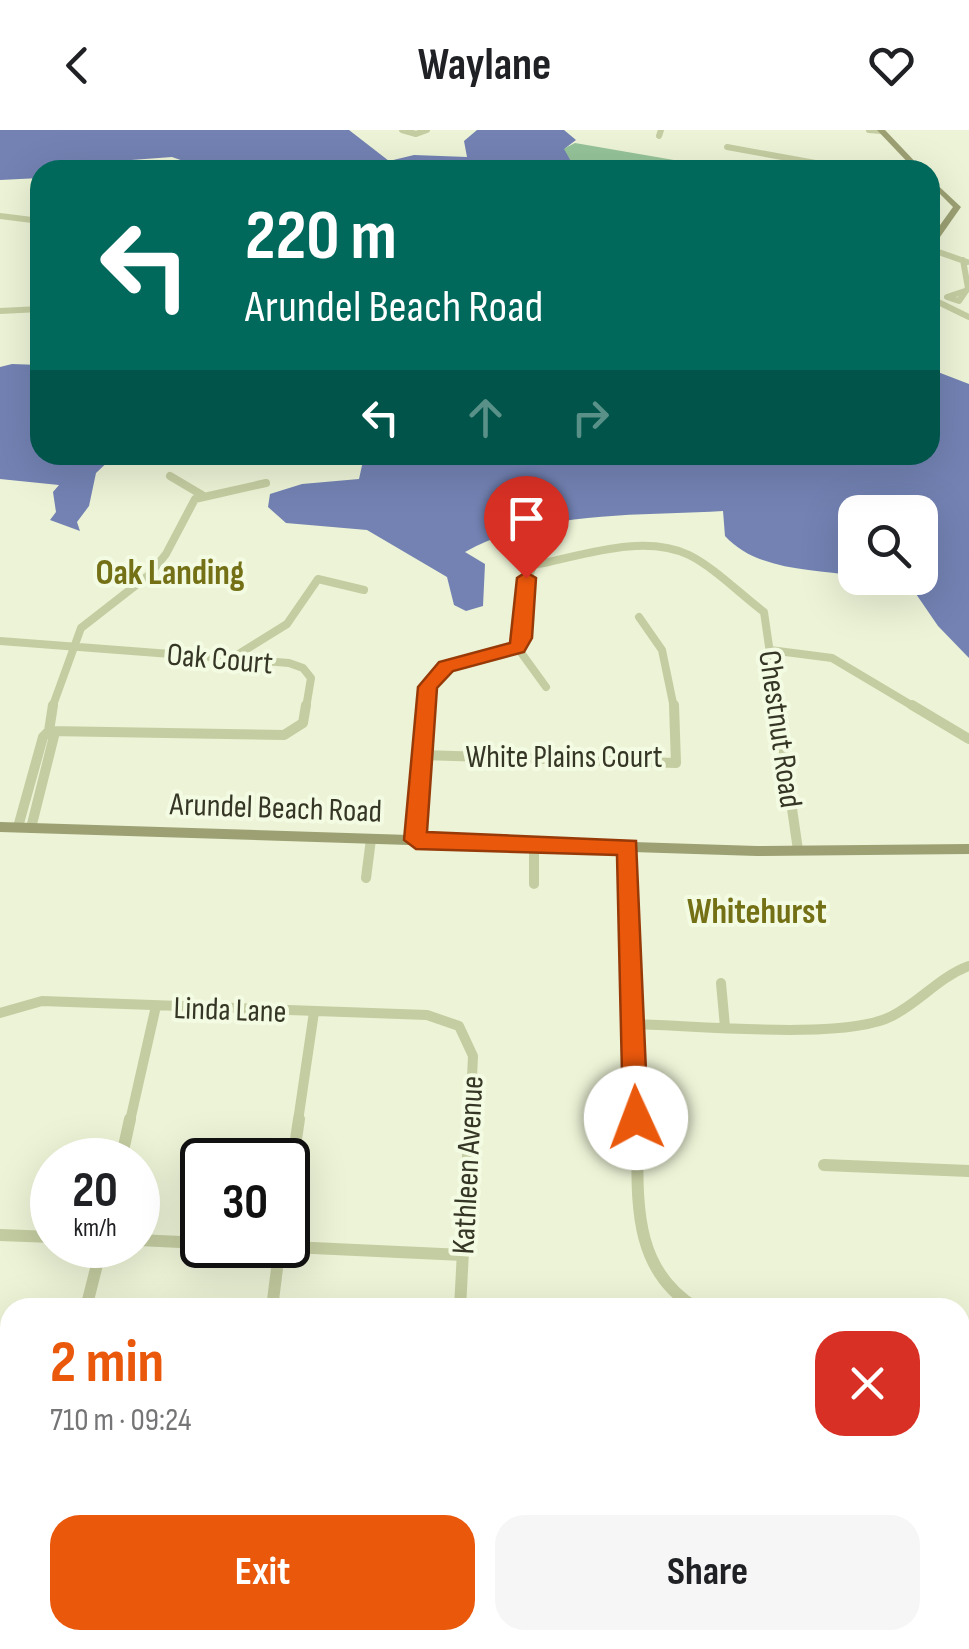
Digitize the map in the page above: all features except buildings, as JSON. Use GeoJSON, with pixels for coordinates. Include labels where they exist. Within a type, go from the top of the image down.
{"type":"FeatureCollection","features":[{"type":"Feature","properties":{"kind":"street"},"geometry":{"type":"LineString","coordinates":[[402,130],[416,134],[427,130]]}},
{"type":"Feature","properties":{"kind":"street"},"geometry":{"type":"LineString","coordinates":[[870,130],[881,130],[906,160]]}},
{"type":"Feature","properties":{"kind":"street"},"geometry":{"type":"LineString","coordinates":[[727,147],[799,160]]}},
{"type":"Feature","properties":{"kind":"street"},"geometry":{"type":"LineString","coordinates":[[940,190],[957,207],[940,232]]}},
{"type":"Feature","properties":{"kind":"street"},"geometry":{"type":"LineString","coordinates":[[0,216],[30,220]]}},
{"type":"Feature","properties":{"kind":"street"},"geometry":{"type":"LineString","coordinates":[[940,251],[966,261],[966,291]]}},
{"type":"Feature","properties":{"kind":"street"},"geometry":{"type":"LineString","coordinates":[[940,303],[969,317]]}},
{"type":"Feature","properties":{"kind":"street"},"geometry":{"type":"LineString","coordinates":[[0,311],[30,310]]}},
{"type":"Feature","properties":{"kind":"street"},"geometry":{"type":"LineString","coordinates":[[170,476],[202,495]]}},
{"type":"Feature","properties":{"kind":"street"},"geometry":{"type":"LineString","coordinates":[[24,828],[54,736],[49,731],[71,646],[90,617],[158,564],[190,503],[202,495],[266,483]]}},
{"type":"Feature","properties":{"kind":"street","name":"Chestnut Road"},"geometry":{"type":"LineString","coordinates":[[517,647],[522,638],[528,574],[538,562],[632,547],[674,548],[691,556],[762,608],[798,850]]}},
{"type":"Feature","properties":{"kind":"street"},"geometry":{"type":"LineString","coordinates":[[232,658],[287,624],[318,579],[364,590]]}},
{"type":"Feature","properties":{"kind":"street","name":"White Plains Court"},"geometry":{"type":"LineString","coordinates":[[422,755],[676,763],[668,659],[656,635],[639,617]]}},
{"type":"Feature","properties":{"kind":"street","name":"Oak Court"},"geometry":{"type":"LineString","coordinates":[[0,641],[232,658],[290,664],[308,672],[310,693],[299,728],[267,736],[49,731]]}},
{"type":"Feature","properties":{"kind":"street"},"geometry":{"type":"LineString","coordinates":[[416,840],[428,687],[434,675],[454,663],[517,647],[546,687]]}},
{"type":"Feature","properties":{"kind":"street"},"geometry":{"type":"LineString","coordinates":[[770,650],[832,658],[969,739]]}},
{"type":"Feature","properties":{"kind":"street","name":"Arundel Beach Road"},"geometry":{"type":"LineString","coordinates":[[0,828],[628,847],[969,850]]}},
{"type":"Feature","properties":{"kind":"street"},"geometry":{"type":"LineString","coordinates":[[366,878],[371,839]]}},
{"type":"Feature","properties":{"kind":"street"},"geometry":{"type":"LineString","coordinates":[[534,844],[534,884]]}},
{"type":"Feature","properties":{"kind":"street"},"geometry":{"type":"LineString","coordinates":[[628,847],[643,1245],[671,1291],[681,1298]]}},
{"type":"Feature","properties":{"kind":"street"},"geometry":{"type":"LineString","coordinates":[[632,1024],[860,1028],[893,1016],[950,973],[969,966]]}},
{"type":"Feature","properties":{"kind":"street"},"geometry":{"type":"LineString","coordinates":[[721,983],[726,1027]]}},
{"type":"Feature","properties":{"kind":"street","name":"Linda Lane"},"geometry":{"type":"LineString","coordinates":[[0,1013],[42,1001],[427,1015],[459,1026]]}},
{"type":"Feature","properties":{"kind":"street"},"geometry":{"type":"LineString","coordinates":[[126,1138],[156,1006]]}},
{"type":"Feature","properties":{"kind":"street"},"geometry":{"type":"LineString","coordinates":[[296,1138],[314,1012]]}},
{"type":"Feature","properties":{"kind":"street","name":"Kathleen Avenue"},"geometry":{"type":"LineString","coordinates":[[459,1026],[473,1056],[461,1298]]}},
{"type":"Feature","properties":{"kind":"street"},"geometry":{"type":"LineString","coordinates":[[824,1165],[969,1171]]}},
{"type":"Feature","properties":{"kind":"street"},"geometry":{"type":"LineString","coordinates":[[0,1235],[30,1236]]}},
{"type":"Feature","properties":{"kind":"street"},"geometry":{"type":"LineString","coordinates":[[310,1247],[463,1255]]}},
{"type":"Feature","properties":{"kind":"street"},"geometry":{"type":"LineString","coordinates":[[89,1298],[96,1268]]}},
{"type":"Feature","properties":{"kind":"street"},"geometry":{"type":"LineString","coordinates":[[273,1298],[277,1268]]}},
{"type":"Feature","properties":{"kind":"green space"},"geometry":{"type":"Polygon","coordinates":[[[575,143],[674,160],[570,160],[563,149],[575,143]]]}},
{"type":"Feature","properties":{"kind":"water"},"geometry":{"type":"Polygon","coordinates":[[[0,130],[349,130],[388,160],[30,160],[30,178],[0,180],[0,130]]]}},
{"type":"Feature","properties":{"kind":"water"},"geometry":{"type":"Polygon","coordinates":[[[477,130],[564,130],[576,140],[564,149],[570,160],[393,160],[414,155],[467,157],[464,141],[477,130]]]}},
{"type":"Feature","properties":{"kind":"water"},"geometry":{"type":"Polygon","coordinates":[[[30,365],[30,465],[104,465],[96,473],[89,506],[77,522],[80,531],[50,520],[56,512],[53,492],[59,485],[0,479],[0,367],[30,365]]]}},
{"type":"Feature","properties":{"kind":"water"},"geometry":{"type":"Polygon","coordinates":[[[940,373],[969,384],[969,658],[938,626],[917,595],[938,595],[938,495],[838,495],[838,574],[786,567],[753,556],[725,536],[723,511],[591,518],[525,529],[465,552],[485,564],[483,606],[466,611],[454,605],[447,577],[367,530],[286,523],[268,507],[270,494],[302,484],[359,479],[362,465],[940,465],[940,373]]]}},
{"type":"Feature","properties":{"kind":"district","name":"Oak Landing"},"geometry":{"type":"Point","coordinates":[170,572]}},
{"type":"Feature","properties":{"kind":"district","name":"Whitehurst"},"geometry":{"type":"Point","coordinates":[757,911]}},
{"type":"Feature","properties":{"kind":"route"},"geometry":{"type":"LineString","coordinates":[[526,578],[522,638],[517,647],[446,666],[434,675],[428,687],[416,840],[628,847],[636,1118]]}}]}
